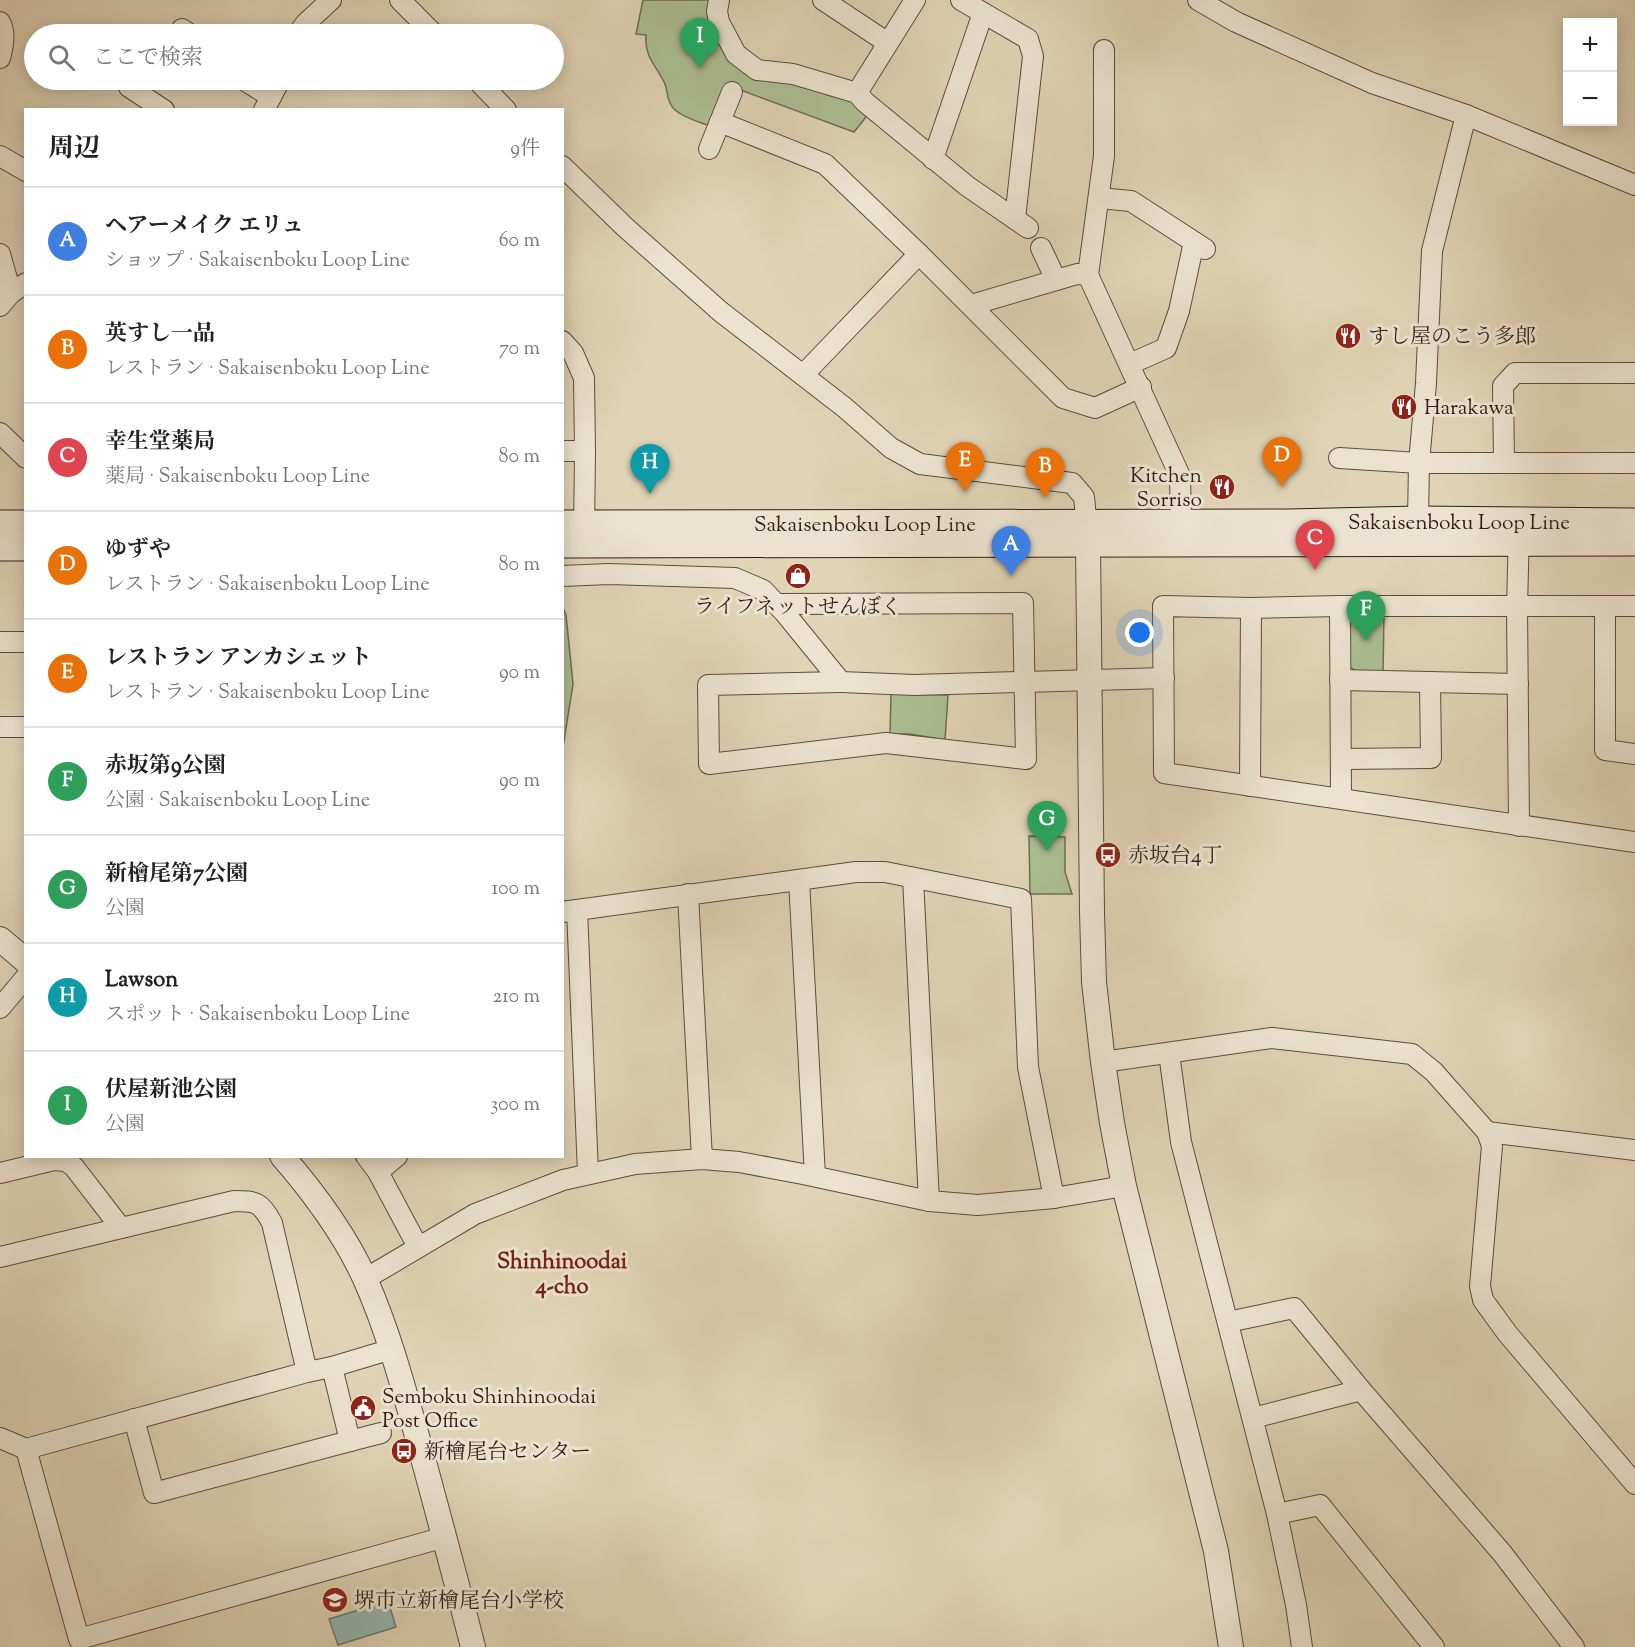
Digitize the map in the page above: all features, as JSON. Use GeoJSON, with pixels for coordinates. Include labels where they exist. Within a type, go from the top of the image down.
{"type":"FeatureCollection","features":[{"type":"Feature","properties":{"kind":"main road","name":"Sakaisenboku Loop Line"},"geometry":{"type":"LineString","coordinates":[[1088,534],[1181,523],[1418,520],[1635,542]]}},
{"type":"Feature","properties":{"kind":"main road","name":"Sakaisenboku Loop Line"},"geometry":{"type":"LineString","coordinates":[[573,534],[1519,532],[1635,522]]}},
{"type":"Feature","properties":{"kind":"main road"},"geometry":{"type":"LineString","coordinates":[[0,524],[24,524]]}},
{"type":"Feature","properties":{"kind":"main road"},"geometry":{"type":"LineString","coordinates":[[0,547],[24,547]]}},
{"type":"Feature","properties":{"kind":"street"},"geometry":{"type":"LineString","coordinates":[[305,24],[331,0]]}},
{"type":"Feature","properties":{"kind":"street"},"geometry":{"type":"LineString","coordinates":[[400,0],[424,24]]}},
{"type":"Feature","properties":{"kind":"street"},"geometry":{"type":"LineString","coordinates":[[719,0],[717,11],[719,22],[736,54],[757,70],[793,74],[857,93],[933,159],[1021,224],[1033,56],[1028,39],[961,0]]}},
{"type":"Feature","properties":{"kind":"street"},"geometry":{"type":"LineString","coordinates":[[823,0],[888,43]]}},
{"type":"Feature","properties":{"kind":"street"},"geometry":{"type":"LineString","coordinates":[[857,93],[915,0]]}},
{"type":"Feature","properties":{"kind":"street"},"geometry":{"type":"LineString","coordinates":[[1198,0],[1236,22],[1372,83],[1466,115],[1635,185]]}},
{"type":"Feature","properties":{"kind":"street"},"geometry":{"type":"LineString","coordinates":[[933,159],[983,13]]}},
{"type":"Feature","properties":{"kind":"street"},"geometry":{"type":"LineString","coordinates":[[0,22],[3,28],[3,49],[0,58]]}},
{"type":"Feature","properties":{"kind":"street"},"geometry":{"type":"LineString","coordinates":[[1104,50],[1096,106],[1104,156],[1088,275],[1180,476],[1181,523]]}},
{"type":"Feature","properties":{"kind":"street"},"geometry":{"type":"LineString","coordinates":[[134,90],[161,108]]}},
{"type":"Feature","properties":{"kind":"street"},"geometry":{"type":"LineString","coordinates":[[487,90],[504,108]]}},
{"type":"Feature","properties":{"kind":"street"},"geometry":{"type":"LineString","coordinates":[[709,149],[732,92]]}},
{"type":"Feature","properties":{"kind":"street"},"geometry":{"type":"LineString","coordinates":[[1418,520],[1419,463],[1426,383],[1432,251],[1466,115]]}},
{"type":"Feature","properties":{"kind":"street"},"geometry":{"type":"LineString","coordinates":[[720,122],[831,158],[918,254],[1063,398],[1095,408],[1141,387]]}},
{"type":"Feature","properties":{"kind":"street"},"geometry":{"type":"LineString","coordinates":[[0,156],[24,170]]}},
{"type":"Feature","properties":{"kind":"street"},"geometry":{"type":"LineString","coordinates":[[564,168],[626,228],[721,312],[844,407],[891,448],[920,464],[1072,483],[1084,497],[1088,534],[1094,982],[1103,1062],[1124,1186],[1216,1551],[1231,1647]]}},
{"type":"Feature","properties":{"kind":"street"},"geometry":{"type":"LineString","coordinates":[[1099,198],[1131,201],[1200,246],[1166,348],[1130,364]]}},
{"type":"Feature","properties":{"kind":"street"},"geometry":{"type":"LineString","coordinates":[[1041,248],[1056,280]]}},
{"type":"Feature","properties":{"kind":"street"},"geometry":{"type":"LineString","coordinates":[[0,254],[12,294]]}},
{"type":"Feature","properties":{"kind":"street"},"geometry":{"type":"LineString","coordinates":[[802,375],[918,254]]}},
{"type":"Feature","properties":{"kind":"street"},"geometry":{"type":"LineString","coordinates":[[971,305],[1077,274],[1088,275]]}},
{"type":"Feature","properties":{"kind":"street"},"geometry":{"type":"LineString","coordinates":[[564,343],[573,353],[584,378],[585,451],[573,534]]}},
{"type":"Feature","properties":{"kind":"street"},"geometry":{"type":"LineString","coordinates":[[1504,462],[1503,386],[1515,373],[1635,373]]}},
{"type":"Feature","properties":{"kind":"street"},"geometry":{"type":"LineString","coordinates":[[0,434],[24,457]]}},
{"type":"Feature","properties":{"kind":"street"},"geometry":{"type":"LineString","coordinates":[[564,451],[585,451]]}},
{"type":"Feature","properties":{"kind":"street"},"geometry":{"type":"LineString","coordinates":[[1339,458],[1419,463],[1635,463]]}},
{"type":"Feature","properties":{"kind":"street"},"geometry":{"type":"LineString","coordinates":[[1519,532],[1517,607],[1519,826]]}},
{"type":"Feature","properties":{"kind":"street"},"geometry":{"type":"LineString","coordinates":[[564,576],[609,574],[735,578],[763,590],[841,682]]}},
{"type":"Feature","properties":{"kind":"street"},"geometry":{"type":"LineString","coordinates":[[777,604],[1023,603],[1024,682],[1026,759],[886,743],[709,764],[708,685],[841,682],[914,685],[1024,682],[1089,679],[1164,678]]}},
{"type":"Feature","properties":{"kind":"street"},"geometry":{"type":"LineString","coordinates":[[1635,606],[1251,608],[1162,606],[1164,773],[1635,842]]}},
{"type":"Feature","properties":{"kind":"street"},"geometry":{"type":"LineString","coordinates":[[1340,606],[1341,798]]}},
{"type":"Feature","properties":{"kind":"street"},"geometry":{"type":"LineString","coordinates":[[1605,606],[1605,750],[1635,754]]}},
{"type":"Feature","properties":{"kind":"street"},"geometry":{"type":"LineString","coordinates":[[1250,786],[1251,608]]}},
{"type":"Feature","properties":{"kind":"street"},"geometry":{"type":"LineString","coordinates":[[0,642],[24,642]]}},
{"type":"Feature","properties":{"kind":"street"},"geometry":{"type":"LineString","coordinates":[[1340,680],[1518,684]]}},
{"type":"Feature","properties":{"kind":"street"},"geometry":{"type":"LineString","coordinates":[[1341,759],[1431,758],[1430,682]]}},
{"type":"Feature","properties":{"kind":"street"},"geometry":{"type":"LineString","coordinates":[[0,727],[24,727]]}},
{"type":"Feature","properties":{"kind":"street"},"geometry":{"type":"LineString","coordinates":[[588,1173],[570,911],[856,872],[885,872],[1021,899],[1028,1066],[1054,1198]]}},
{"type":"Feature","properties":{"kind":"street"},"geometry":{"type":"LineString","coordinates":[[913,878],[929,1201]]}},
{"type":"Feature","properties":{"kind":"street"},"geometry":{"type":"LineString","coordinates":[[799,880],[816,1176]]}},
{"type":"Feature","properties":{"kind":"street"},"geometry":{"type":"LineString","coordinates":[[688,894],[702,1159]]}},
{"type":"Feature","properties":{"kind":"street"},"geometry":{"type":"LineString","coordinates":[[0,939],[24,959]]}},
{"type":"Feature","properties":{"kind":"street"},"geometry":{"type":"LineString","coordinates":[[0,1008],[24,979]]}},
{"type":"Feature","properties":{"kind":"street"},"geometry":{"type":"LineString","coordinates":[[1103,1062],[1272,1038],[1412,1054],[1434,1072],[1487,1132],[1492,1146],[1480,1286],[1484,1300],[1508,1333],[1635,1484]]}},
{"type":"Feature","properties":{"kind":"street"},"geometry":{"type":"LineString","coordinates":[[1169,1053],[1181,1142],[1277,1514],[1296,1605],[1302,1647]]}},
{"type":"Feature","properties":{"kind":"street"},"geometry":{"type":"LineString","coordinates":[[1487,1132],[1635,1150]]}},
{"type":"Feature","properties":{"kind":"street"},"geometry":{"type":"LineString","coordinates":[[284,1158],[309,1188],[340,1233],[365,1279],[392,1349],[445,1537],[473,1647]]}},
{"type":"Feature","properties":{"kind":"street"},"geometry":{"type":"LineString","coordinates":[[391,1158],[372,1164],[418,1247]]}},
{"type":"Feature","properties":{"kind":"street"},"geometry":{"type":"LineString","coordinates":[[365,1279],[475,1214],[563,1179],[635,1164],[702,1159],[739,1162],[929,1201],[978,1205],[1054,1198],[1124,1186]]}},
{"type":"Feature","properties":{"kind":"street"},"geometry":{"type":"LineString","coordinates":[[0,1173],[54,1160],[66,1161],[74,1167],[122,1227]]}},
{"type":"Feature","properties":{"kind":"street"},"geometry":{"type":"LineString","coordinates":[[0,1257],[234,1201],[253,1201],[264,1209],[272,1223],[307,1372]]}},
{"type":"Feature","properties":{"kind":"street"},"geometry":{"type":"LineString","coordinates":[[1228,1322],[1294,1308],[1361,1390],[1502,1553],[1574,1647]]}},
{"type":"Feature","properties":{"kind":"street"},"geometry":{"type":"LineString","coordinates":[[0,1438],[26,1449],[392,1349]]}},
{"type":"Feature","properties":{"kind":"street"},"geometry":{"type":"LineString","coordinates":[[332,1367],[350,1442]]}},
{"type":"Feature","properties":{"kind":"street"},"geometry":{"type":"LineString","coordinates":[[1253,1418],[1361,1390]]}},
{"type":"Feature","properties":{"kind":"street"},"geometry":{"type":"LineString","coordinates":[[134,1419],[154,1493],[381,1433]]}},
{"type":"Feature","properties":{"kind":"street"},"geometry":{"type":"LineString","coordinates":[[26,1449],[79,1639],[445,1537]]}},
{"type":"Feature","properties":{"kind":"street"},"geometry":{"type":"LineString","coordinates":[[1277,1514],[1320,1505],[1431,1646]]}},
{"type":"Feature","properties":{"kind":"green space"},"geometry":{"type":"Polygon","coordinates":[[[643,0],[710,0],[735,59],[850,96],[870,112],[854,132],[727,85],[710,126],[687,118],[670,104],[665,84],[649,56],[646,35],[636,34],[643,0]]]}},
{"type":"Feature","properties":{"kind":"green space"},"geometry":{"type":"Polygon","coordinates":[[[564,610],[566,615],[573,684],[564,741],[564,610]]]}},
{"type":"Feature","properties":{"kind":"green space"},"geometry":{"type":"Polygon","coordinates":[[[1356,615],[1384,615],[1383,674],[1358,673],[1349,666],[1349,622],[1356,615]]]}},
{"type":"Feature","properties":{"kind":"green space"},"geometry":{"type":"Polygon","coordinates":[[[891,694],[948,695],[945,740],[910,734],[890,734],[891,694]]]}},
{"type":"Feature","properties":{"kind":"green space"},"geometry":{"type":"Polygon","coordinates":[[[1029,836],[1065,837],[1065,872],[1072,894],[1030,894],[1029,836]]]}},
{"type":"Feature","properties":{"kind":"water"},"geometry":{"type":"Polygon","coordinates":[[[388,1601],[396,1627],[338,1645],[329,1619],[388,1601]]]}},
{"type":"Feature","properties":{"kind":"place","name":"伏屋新池公園"},"geometry":{"type":"Point","coordinates":[700,68]}},
{"type":"Feature","properties":{"kind":"place","name":"すし屋のこう多郎"},"geometry":{"type":"Point","coordinates":[1348,336]}},
{"type":"Feature","properties":{"kind":"place","name":"Harakawa"},"geometry":{"type":"Point","coordinates":[1404,407]}},
{"type":"Feature","properties":{"kind":"place","name":"Kitchen Sorriso"},"geometry":{"type":"Point","coordinates":[1222,487]}},
{"type":"Feature","properties":{"kind":"place","name":"ゆずや"},"geometry":{"type":"Point","coordinates":[1282,487]}},
{"type":"Feature","properties":{"kind":"place","name":"レストラン アンカシェット"},"geometry":{"type":"Point","coordinates":[965,492]}},
{"type":"Feature","properties":{"kind":"place","name":"Lawson"},"geometry":{"type":"Point","coordinates":[650,494]}},
{"type":"Feature","properties":{"kind":"place","name":"英すし一品"},"geometry":{"type":"Point","coordinates":[1045,498]}},
{"type":"Feature","properties":{"kind":"place","name":"幸生堂薬局"},"geometry":{"type":"Point","coordinates":[1315,570]}},
{"type":"Feature","properties":{"kind":"place","name":"ライフネットせんぼく"},"geometry":{"type":"Point","coordinates":[798,576]}},
{"type":"Feature","properties":{"kind":"place","name":"ヘアーメイク エリュ"},"geometry":{"type":"Point","coordinates":[1011,576]}},
{"type":"Feature","properties":{"kind":"place","name":"赤坂第9公園"},"geometry":{"type":"Point","coordinates":[1366,641]}},
{"type":"Feature","properties":{"kind":"place","name":"新檜尾第7公園"},"geometry":{"type":"Point","coordinates":[1047,851]}},
{"type":"Feature","properties":{"kind":"place","name":"赤坂台4丁"},"geometry":{"type":"Point","coordinates":[1108,855]}},
{"type":"Feature","properties":{"kind":"place","name":"Semboku Shinhinoodai Post Office"},"geometry":{"type":"Point","coordinates":[363,1408]}},
{"type":"Feature","properties":{"kind":"place","name":"新檜尾台センター"},"geometry":{"type":"Point","coordinates":[404,1451]}},
{"type":"Feature","properties":{"kind":"place","name":"堺市立新檜尾台小学校"},"geometry":{"type":"Point","coordinates":[335,1600]}},
{"type":"Feature","properties":{"kind":"district","name":"Shinhinoodai 4-cho"},"geometry":{"type":"Point","coordinates":[562,1272]}}]}
